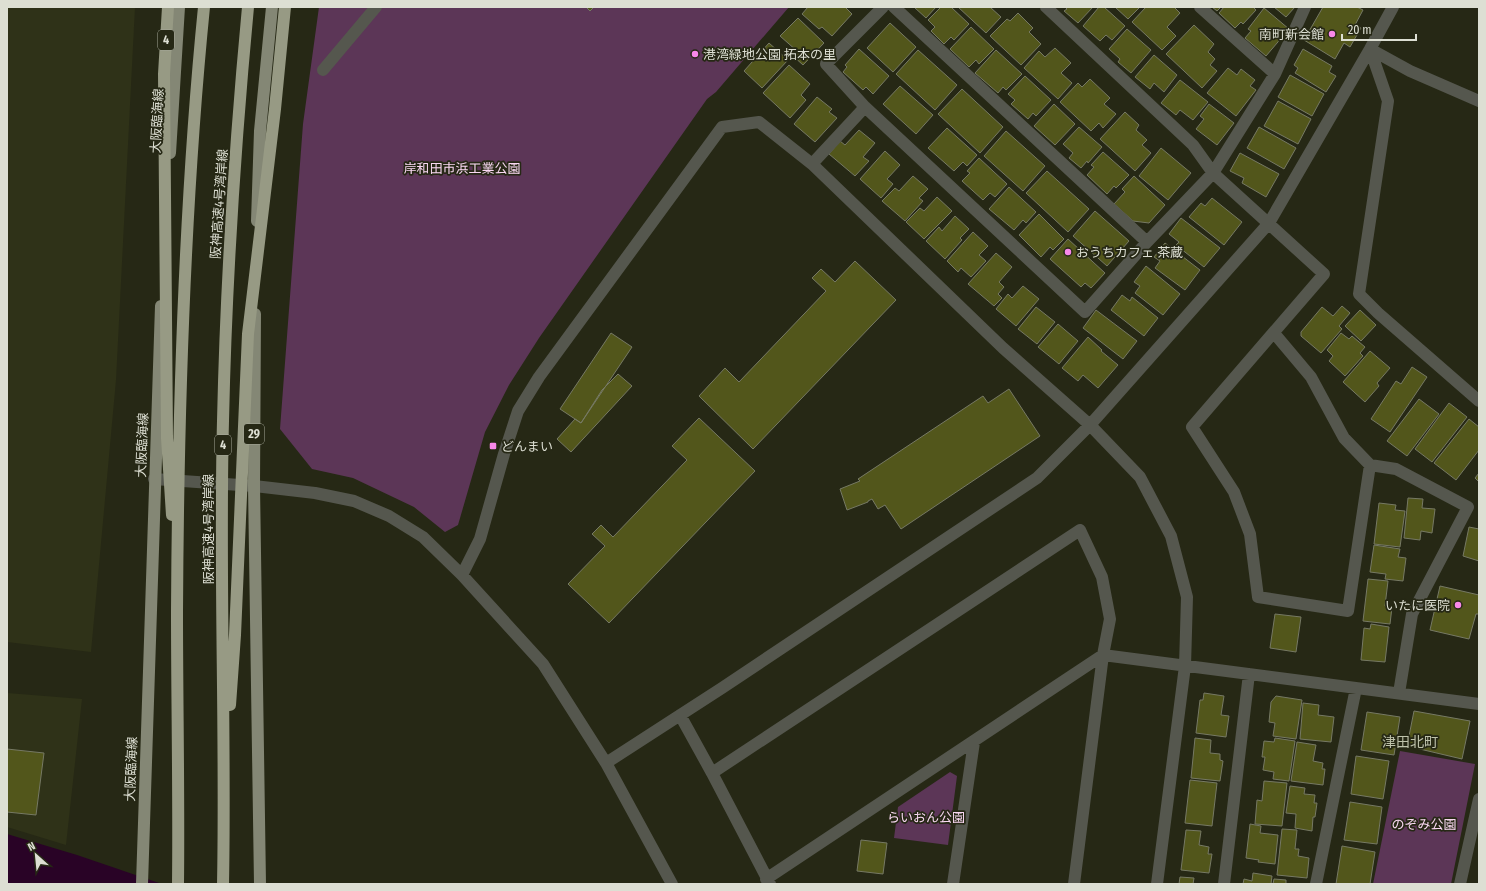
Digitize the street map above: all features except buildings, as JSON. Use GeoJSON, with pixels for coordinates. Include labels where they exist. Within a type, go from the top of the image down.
{"type":"FeatureCollection","features":[{"type":"Feature","properties":{"kind":"highway","name":"4"},"geometry":{"type":"LineString","coordinates":[[168,7],[164,74],[167,438],[177,610]]}},
{"type":"Feature","properties":{"kind":"highway","name":"4"},"geometry":{"type":"LineString","coordinates":[[178,884],[179,792],[177,610],[180,408],[186,249],[197,76],[204,7]]}},
{"type":"Feature","properties":{"kind":"highway","name":"阪神高速4号湾岸線"},"geometry":{"type":"LineString","coordinates":[[223,884],[224,791],[221,602],[223,420],[230,246],[248,7]]}},
{"type":"Feature","properties":{"kind":"highway","name":"4"},"geometry":{"type":"LineString","coordinates":[[224,791],[235,635],[248,334],[275,109],[285,7]]}},
{"type":"Feature","properties":{"kind":"main road","name":"大阪臨海線"},"geometry":{"type":"LineString","coordinates":[[142,884],[160,311],[174,79],[180,7]]}},
{"type":"Feature","properties":{"kind":"main road","name":"29"},"geometry":{"type":"LineString","coordinates":[[260,884],[254,486],[255,304],[260,131],[272,7]]}},
{"type":"Feature","properties":{"kind":"street"},"geometry":{"type":"LineString","coordinates":[[323,70],[376,7]]}},
{"type":"Feature","properties":{"kind":"street"},"geometry":{"type":"LineString","coordinates":[[883,7],[826,64],[866,107],[1085,312],[1147,242],[1213,173],[1275,74],[1305,7]]}},
{"type":"Feature","properties":{"kind":"street"},"geometry":{"type":"LineString","coordinates":[[894,7],[1147,242]]}},
{"type":"Feature","properties":{"kind":"street"},"geometry":{"type":"LineString","coordinates":[[1046,7],[1194,145],[1213,173],[1324,274],[1192,427],[1234,492],[1250,534],[1258,597],[1348,611],[1370,465]]}},
{"type":"Feature","properties":{"kind":"street"},"geometry":{"type":"LineString","coordinates":[[1200,7],[1275,74]]}},
{"type":"Feature","properties":{"kind":"street"},"geometry":{"type":"LineString","coordinates":[[606,763],[722,688],[1037,478],[1090,425],[1268,223],[1393,7]]}},
{"type":"Feature","properties":{"kind":"street"},"geometry":{"type":"LineString","coordinates":[[1370,49],[1410,71],[1479,101]]}},
{"type":"Feature","properties":{"kind":"street"},"geometry":{"type":"LineString","coordinates":[[1370,49],[1388,101],[1359,294],[1378,313],[1479,401]]}},
{"type":"Feature","properties":{"kind":"street"},"geometry":{"type":"LineString","coordinates":[[812,164],[866,107]]}},
{"type":"Feature","properties":{"kind":"street"},"geometry":{"type":"LineString","coordinates":[[462,575],[480,539],[518,411],[539,377],[722,127],[759,122],[812,164],[1003,348],[1090,425],[1140,477],[1171,536],[1187,597],[1185,666],[1157,884]]}},
{"type":"Feature","properties":{"kind":"street"},"geometry":{"type":"LineString","coordinates":[[1274,333],[1312,377],[1344,438],[1370,465],[1396,469],[1468,507],[1412,614],[1399,693]]}},
{"type":"Feature","properties":{"kind":"street"},"geometry":{"type":"LineString","coordinates":[[154,478],[315,492],[354,501],[389,516],[423,537],[462,575],[543,664],[606,763],[672,884]]}},
{"type":"Feature","properties":{"kind":"street"},"geometry":{"type":"LineString","coordinates":[[712,773],[1080,530],[1102,577],[1110,619],[1103,655],[1074,884]]}},
{"type":"Feature","properties":{"kind":"street"},"geometry":{"type":"LineString","coordinates":[[680,715],[712,773],[768,882],[1103,655],[1479,704]]}},
{"type":"Feature","properties":{"kind":"street"},"geometry":{"type":"LineString","coordinates":[[1224,884],[1249,674]]}},
{"type":"Feature","properties":{"kind":"street"},"geometry":{"type":"LineString","coordinates":[[1316,884],[1356,688]]}},
{"type":"Feature","properties":{"kind":"street"},"geometry":{"type":"LineString","coordinates":[[953,884],[974,742]]}},
{"type":"Feature","properties":{"kind":"street"},"geometry":{"type":"LineString","coordinates":[[1460,884],[1479,799]]}},
{"type":"Feature","properties":{"kind":"shaded area"},"geometry":{"type":"Polygon","coordinates":[[[7,7],[135,7],[116,380],[91,652],[7,642],[7,7]]]}},
{"type":"Feature","properties":{"kind":"shaded area"},"geometry":{"type":"Polygon","coordinates":[[[7,693],[82,699],[66,845],[7,827],[7,693]]]}},
{"type":"Feature","properties":{"kind":"shaded area"},"geometry":{"type":"Polygon","coordinates":[[[7,834],[77,855],[162,884],[7,884],[7,834]]]}},
{"type":"Feature","properties":{"kind":"green space","name":"岸和田市浜工業公園"},"geometry":{"type":"Polygon","coordinates":[[[319,7],[789,7],[716,92],[707,99],[539,338],[509,385],[485,432],[458,525],[445,532],[414,507],[353,478],[312,469],[280,429],[303,124],[319,7]]]}},
{"type":"Feature","properties":{"kind":"green space","name":"のぞみ公園"},"geometry":{"type":"Polygon","coordinates":[[[1400,751],[1475,764],[1451,884],[1373,884],[1400,751]]]}},
{"type":"Feature","properties":{"kind":"green space","name":"らいおん公園"},"geometry":{"type":"Polygon","coordinates":[[[950,772],[957,776],[948,845],[894,838],[898,807],[950,772]]]}},
{"type":"Feature","properties":{"kind":"place","name":"南町新会館"},"geometry":{"type":"Point","coordinates":[1332,34]}},
{"type":"Feature","properties":{"kind":"place","name":"港湾緑地公園 拓本の里"},"geometry":{"type":"Point","coordinates":[695,54]}},
{"type":"Feature","properties":{"kind":"place","name":"おうちカフェ 茶蔵"},"geometry":{"type":"Point","coordinates":[1068,252]}},
{"type":"Feature","properties":{"kind":"place","name":"どんまい"},"geometry":{"type":"Point","coordinates":[493,446]}},
{"type":"Feature","properties":{"kind":"place","name":"いたに医院"},"geometry":{"type":"Point","coordinates":[1458,605]}},
{"type":"Feature","properties":{"kind":"district","name":"津田北町"},"geometry":{"type":"Point","coordinates":[1410,742]}}]}
